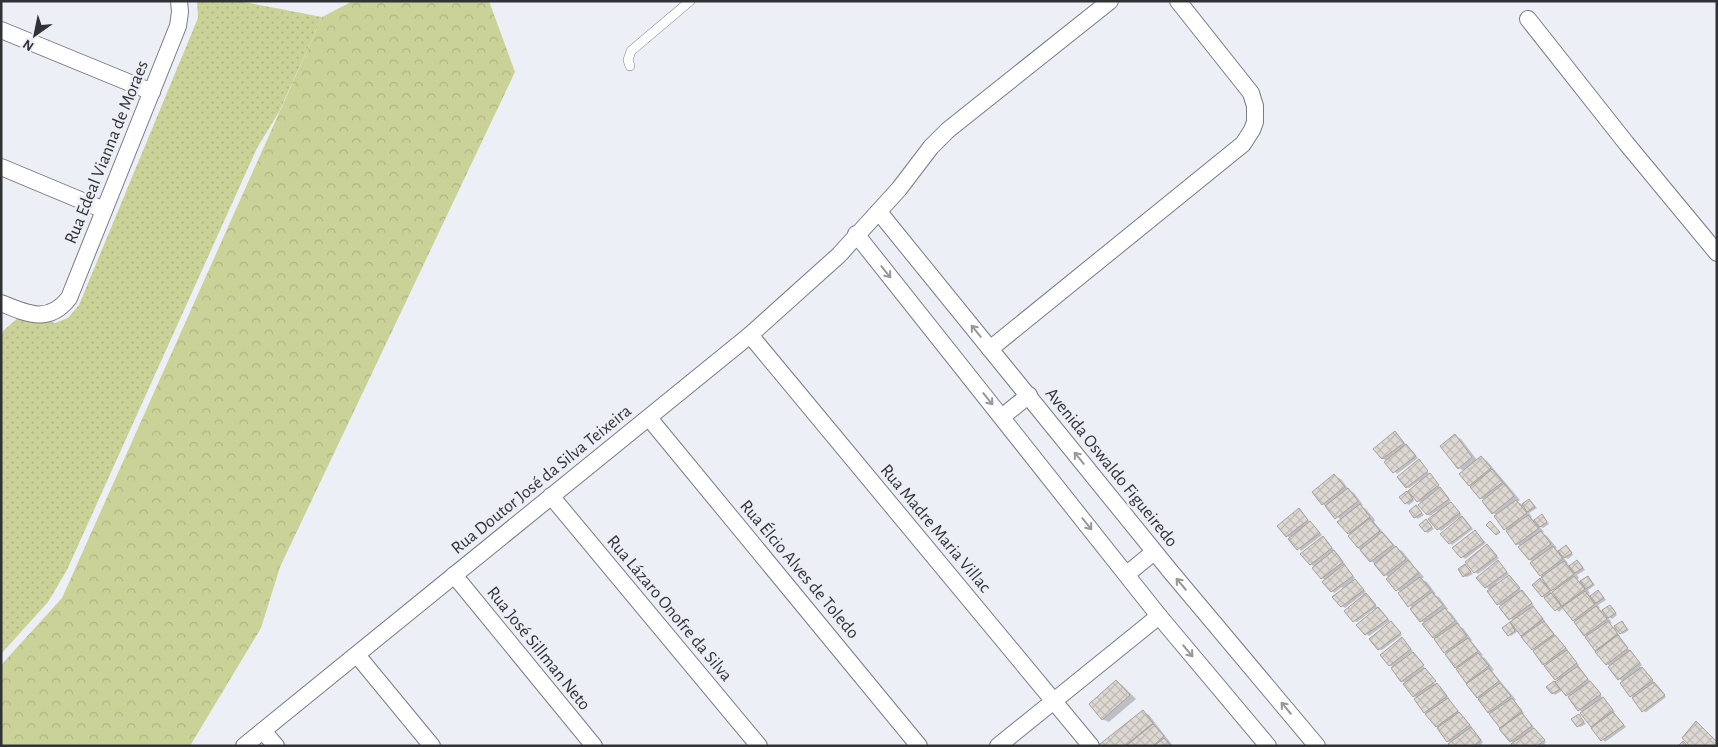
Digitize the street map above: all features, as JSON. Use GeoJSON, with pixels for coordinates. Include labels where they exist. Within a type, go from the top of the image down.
{"type":"FeatureCollection","features":[{"type":"Feature","properties":{"kind":"street","name":"Rua Edeal Vianna de Moraes"},"geometry":{"type":"LineString","coordinates":[[2,307],[44,315],[54,312],[68,298],[178,26],[180,1]]}},
{"type":"Feature","properties":{"kind":"street","name":"Rua Doutor José da Silva Teixeira"},"geometry":{"type":"LineString","coordinates":[[244,746],[750,336],[839,255],[856,234],[879,212],[948,130],[1110,1]]}},
{"type":"Feature","properties":{"kind":"street"},"geometry":{"type":"LineString","coordinates":[[990,349],[1243,144],[1252,130],[1256,113],[1251,93],[1178,1]]}},
{"type":"Feature","properties":{"kind":"street"},"geometry":{"type":"LineString","coordinates":[[1528,19],[1626,143],[1717,253]]}},
{"type":"Feature","properties":{"kind":"street"},"geometry":{"type":"LineString","coordinates":[[1,30],[152,92]]}},
{"type":"Feature","properties":{"kind":"street"},"geometry":{"type":"LineString","coordinates":[[1,168],[104,210]]}},
{"type":"Feature","properties":{"kind":"street","name":"Avenida Oswaldo Figueiredo"},"geometry":{"type":"LineString","coordinates":[[879,212],[1154,552],[1317,746]]}},
{"type":"Feature","properties":{"kind":"street"},"geometry":{"type":"LineString","coordinates":[[856,234],[1159,616],[1268,746]]}},
{"type":"Feature","properties":{"kind":"street","name":"Rua Madre Maria Villac"},"geometry":{"type":"LineString","coordinates":[[750,336],[1091,746]]}},
{"type":"Feature","properties":{"kind":"street"},"geometry":{"type":"LineString","coordinates":[[1002,417],[1029,396]]}},
{"type":"Feature","properties":{"kind":"street","name":"Rua Élcio Alves de Toledo"},"geometry":{"type":"LineString","coordinates":[[649,418],[919,746]]}},
{"type":"Feature","properties":{"kind":"street","name":"Rua Lázaro Onofre da Silva"},"geometry":{"type":"LineString","coordinates":[[551,496],[759,746]]}},
{"type":"Feature","properties":{"kind":"street"},"geometry":{"type":"LineString","coordinates":[[1127,574],[1154,552]]}},
{"type":"Feature","properties":{"kind":"street","name":"Rua José Sillman Neto"},"geometry":{"type":"LineString","coordinates":[[454,575],[594,746]]}},
{"type":"Feature","properties":{"kind":"street"},"geometry":{"type":"LineString","coordinates":[[998,746],[1159,616]]}},
{"type":"Feature","properties":{"kind":"street"},"geometry":{"type":"LineString","coordinates":[[357,655],[432,746]]}},
{"type":"Feature","properties":{"kind":"street"},"geometry":{"type":"LineString","coordinates":[[263,731],[276,746]]}},
{"type":"Feature","properties":{"kind":"lane"},"geometry":{"type":"LineString","coordinates":[[630,66],[628,60],[631,51],[690,1]]}},
{"type":"Feature","properties":{"kind":"green space"},"geometry":{"type":"Polygon","coordinates":[[[197,1],[239,1],[322,17],[279,112],[257,148],[67,570],[48,602],[1,654],[1,336],[4,330],[19,317],[34,317],[55,323],[68,318],[79,305],[198,18],[197,1]]]}},
{"type":"Feature","properties":{"kind":"green space"},"geometry":{"type":"Polygon","coordinates":[[[353,1],[489,1],[515,72],[280,567],[261,628],[190,746],[1,746],[1,665],[62,598],[322,17],[353,1]]]}},
{"type":"Feature","properties":{"kind":"building"},"geometry":{"type":"Polygon","coordinates":[[[1395,431],[1404,443],[1382,459],[1373,449],[1395,431]]]}},
{"type":"Feature","properties":{"kind":"building"},"geometry":{"type":"Polygon","coordinates":[[[1455,434],[1472,457],[1458,469],[1440,446],[1455,434]]]}},
{"type":"Feature","properties":{"kind":"building"},"geometry":{"type":"Polygon","coordinates":[[[1406,444],[1416,456],[1393,473],[1384,462],[1406,444]]]}},
{"type":"Feature","properties":{"kind":"building"},"geometry":{"type":"Polygon","coordinates":[[[1481,456],[1491,468],[1469,486],[1459,474],[1481,456]]]}},
{"type":"Feature","properties":{"kind":"building"},"geometry":{"type":"Polygon","coordinates":[[[1419,459],[1428,471],[1406,488],[1397,477],[1419,459]]]}},
{"type":"Feature","properties":{"kind":"building"},"geometry":{"type":"Polygon","coordinates":[[[1492,469],[1503,482],[1480,499],[1470,487],[1492,469]]]}},
{"type":"Feature","properties":{"kind":"building"},"geometry":{"type":"Polygon","coordinates":[[[1430,473],[1439,485],[1417,502],[1408,491],[1430,473]]]}},
{"type":"Feature","properties":{"kind":"building"},"geometry":{"type":"Polygon","coordinates":[[[1334,474],[1345,487],[1322,505],[1312,492],[1334,474]]]}},
{"type":"Feature","properties":{"kind":"building"},"geometry":{"type":"Polygon","coordinates":[[[1504,483],[1514,496],[1492,514],[1482,501],[1504,483]]]}},
{"type":"Feature","properties":{"kind":"building"},"geometry":{"type":"Polygon","coordinates":[[[1440,487],[1449,499],[1427,515],[1418,505],[1440,487]]]}},
{"type":"Feature","properties":{"kind":"building"},"geometry":{"type":"Polygon","coordinates":[[[1348,488],[1358,501],[1335,519],[1325,506],[1348,488]]]}},
{"type":"Feature","properties":{"kind":"building"},"geometry":{"type":"Polygon","coordinates":[[[1407,491],[1413,499],[1405,504],[1399,497],[1407,491]]]}},
{"type":"Feature","properties":{"kind":"building"},"geometry":{"type":"Polygon","coordinates":[[[1529,499],[1535,507],[1527,512],[1522,504],[1529,499]]]}},
{"type":"Feature","properties":{"kind":"building"},"geometry":{"type":"Polygon","coordinates":[[[1516,500],[1527,513],[1504,530],[1494,516],[1516,500]]]}},
{"type":"Feature","properties":{"kind":"building"},"geometry":{"type":"Polygon","coordinates":[[[1451,502],[1460,513],[1437,530],[1428,519],[1451,502]]]}},
{"type":"Feature","properties":{"kind":"building"},"geometry":{"type":"Polygon","coordinates":[[[1360,504],[1370,517],[1348,534],[1337,522],[1360,504]]]}},
{"type":"Feature","properties":{"kind":"building"},"geometry":{"type":"Polygon","coordinates":[[[1416,505],[1422,513],[1414,518],[1409,511],[1416,505]]]}},
{"type":"Feature","properties":{"kind":"building"},"geometry":{"type":"Polygon","coordinates":[[[1299,508],[1308,520],[1286,537],[1277,526],[1299,508]]]}},
{"type":"Feature","properties":{"kind":"building"},"geometry":{"type":"Polygon","coordinates":[[[1542,514],[1547,522],[1540,527],[1534,520],[1542,514]]]}},
{"type":"Feature","properties":{"kind":"building"},"geometry":{"type":"Polygon","coordinates":[[[1528,515],[1539,528],[1516,545],[1506,531],[1528,515]]]}},
{"type":"Feature","properties":{"kind":"building"},"geometry":{"type":"Polygon","coordinates":[[[1462,516],[1471,528],[1449,544],[1440,534],[1462,516]]]}},
{"type":"Feature","properties":{"kind":"building"},"geometry":{"type":"Polygon","coordinates":[[[1370,518],[1380,531],[1358,548],[1348,536],[1370,518]]]}},
{"type":"Feature","properties":{"kind":"building"},"geometry":{"type":"Polygon","coordinates":[[[1426,519],[1432,527],[1425,532],[1419,525],[1426,519]]]}},
{"type":"Feature","properties":{"kind":"building"},"geometry":{"type":"Polygon","coordinates":[[[1310,521],[1320,533],[1297,550],[1288,539],[1310,521]]]}},
{"type":"Feature","properties":{"kind":"building"},"geometry":{"type":"Polygon","coordinates":[[[1490,521],[1500,532],[1496,535],[1486,525],[1490,521]]]}},
{"type":"Feature","properties":{"kind":"building"},"geometry":{"type":"Polygon","coordinates":[[[1475,530],[1484,542],[1461,558],[1452,548],[1475,530]]]}},
{"type":"Feature","properties":{"kind":"building"},"geometry":{"type":"Polygon","coordinates":[[[1541,531],[1551,544],[1529,560],[1518,547],[1541,531]]]}},
{"type":"Feature","properties":{"kind":"building"},"geometry":{"type":"Polygon","coordinates":[[[1382,532],[1393,545],[1370,562],[1360,550],[1382,532]]]}},
{"type":"Feature","properties":{"kind":"building"},"geometry":{"type":"Polygon","coordinates":[[[1323,536],[1332,548],[1310,565],[1300,554],[1323,536]]]}},
{"type":"Feature","properties":{"kind":"building"},"geometry":{"type":"Polygon","coordinates":[[[1487,544],[1497,556],[1474,573],[1465,562],[1487,544]]]}},
{"type":"Feature","properties":{"kind":"building"},"geometry":{"type":"Polygon","coordinates":[[[1566,545],[1572,553],[1564,558],[1558,551],[1566,545]]]}},
{"type":"Feature","properties":{"kind":"building"},"geometry":{"type":"Polygon","coordinates":[[[1396,546],[1406,559],[1384,576],[1374,564],[1396,546]]]}},
{"type":"Feature","properties":{"kind":"building"},"geometry":{"type":"Polygon","coordinates":[[[1553,546],[1563,559],[1540,576],[1530,563],[1553,546]]]}},
{"type":"Feature","properties":{"kind":"building"},"geometry":{"type":"Polygon","coordinates":[[[1334,550],[1343,562],[1321,579],[1312,568],[1334,550]]]}},
{"type":"Feature","properties":{"kind":"building"},"geometry":{"type":"Polygon","coordinates":[[[1408,560],[1419,573],[1396,591],[1386,579],[1408,560]]]}},
{"type":"Feature","properties":{"kind":"building"},"geometry":{"type":"Polygon","coordinates":[[[1498,560],[1507,572],[1485,588],[1476,578],[1498,560]]]}},
{"type":"Feature","properties":{"kind":"building"},"geometry":{"type":"Polygon","coordinates":[[[1577,560],[1583,568],[1575,573],[1569,566],[1577,560]]]}},
{"type":"Feature","properties":{"kind":"building"},"geometry":{"type":"Polygon","coordinates":[[[1564,561],[1574,574],[1551,591],[1541,577],[1564,561]]]}},
{"type":"Feature","properties":{"kind":"building"},"geometry":{"type":"Polygon","coordinates":[[[1344,564],[1353,576],[1331,592],[1322,582],[1344,564]]]}},
{"type":"Feature","properties":{"kind":"building"},"geometry":{"type":"Polygon","coordinates":[[[1465,564],[1471,572],[1463,577],[1458,569],[1465,564]]]}},
{"type":"Feature","properties":{"kind":"building"},"geometry":{"type":"Polygon","coordinates":[[[1509,575],[1520,588],[1497,605],[1487,591],[1509,575]]]}},
{"type":"Feature","properties":{"kind":"building"},"geometry":{"type":"Polygon","coordinates":[[[1574,576],[1585,589],[1562,606],[1552,592],[1574,576]]]}},
{"type":"Feature","properties":{"kind":"building"},"geometry":{"type":"Polygon","coordinates":[[[1588,576],[1593,584],[1586,589],[1580,581],[1588,576]]]}},
{"type":"Feature","properties":{"kind":"building"},"geometry":{"type":"Polygon","coordinates":[[[1420,577],[1431,590],[1408,607],[1398,593],[1420,577]]]}},
{"type":"Feature","properties":{"kind":"building"},"geometry":{"type":"Polygon","coordinates":[[[1540,578],[1550,591],[1542,597],[1532,585],[1540,578]]]}},
{"type":"Feature","properties":{"kind":"building"},"geometry":{"type":"Polygon","coordinates":[[[1355,579],[1364,590],[1341,607],[1332,597],[1355,579]]]}},
{"type":"Feature","properties":{"kind":"building"},"geometry":{"type":"Polygon","coordinates":[[[1522,590],[1532,603],[1509,620],[1499,607],[1522,590]]]}},
{"type":"Feature","properties":{"kind":"building"},"geometry":{"type":"Polygon","coordinates":[[[1598,590],[1604,598],[1596,603],[1590,596],[1598,590]]]}},
{"type":"Feature","properties":{"kind":"building"},"geometry":{"type":"Polygon","coordinates":[[[1585,591],[1595,604],[1573,621],[1562,607],[1585,591]]]}},
{"type":"Feature","properties":{"kind":"building"},"geometry":{"type":"Polygon","coordinates":[[[1432,592],[1443,605],[1420,622],[1410,609],[1432,592]]]}},
{"type":"Feature","properties":{"kind":"building"},"geometry":{"type":"Polygon","coordinates":[[[1366,593],[1376,605],[1353,622],[1344,611],[1366,593]]]}},
{"type":"Feature","properties":{"kind":"building"},"geometry":{"type":"Polygon","coordinates":[[[1551,593],[1561,606],[1555,611],[1544,598],[1551,593]]]}},
{"type":"Feature","properties":{"kind":"building"},"geometry":{"type":"Polygon","coordinates":[[[1610,605],[1616,613],[1608,618],[1602,610],[1610,605]]]}},
{"type":"Feature","properties":{"kind":"building"},"geometry":{"type":"Polygon","coordinates":[[[1533,606],[1543,619],[1521,636],[1510,622],[1533,606]]]}},
{"type":"Feature","properties":{"kind":"building"},"geometry":{"type":"Polygon","coordinates":[[[1596,606],[1607,619],[1584,636],[1574,622],[1596,606]]]}},
{"type":"Feature","properties":{"kind":"building"},"geometry":{"type":"Polygon","coordinates":[[[1378,607],[1388,619],[1365,635],[1356,625],[1378,607]]]}},
{"type":"Feature","properties":{"kind":"building"},"geometry":{"type":"Polygon","coordinates":[[[1445,608],[1455,621],[1433,638],[1422,624],[1445,608]]]}},
{"type":"Feature","properties":{"kind":"building"},"geometry":{"type":"Polygon","coordinates":[[[1391,621],[1401,633],[1378,650],[1369,639],[1391,621]]]}},
{"type":"Feature","properties":{"kind":"building"},"geometry":{"type":"Polygon","coordinates":[[[1544,621],[1554,634],[1532,650],[1521,637],[1544,621]]]}},
{"type":"Feature","properties":{"kind":"building"},"geometry":{"type":"Polygon","coordinates":[[[1608,621],[1618,634],[1595,651],[1585,637],[1608,621]]]}},
{"type":"Feature","properties":{"kind":"building"},"geometry":{"type":"Polygon","coordinates":[[[1622,621],[1627,629],[1620,634],[1614,626],[1622,621]]]}},
{"type":"Feature","properties":{"kind":"building"},"geometry":{"type":"Polygon","coordinates":[[[1510,622],[1515,631],[1508,636],[1502,628],[1510,622]]]}},
{"type":"Feature","properties":{"kind":"building"},"geometry":{"type":"Polygon","coordinates":[[[1457,623],[1467,636],[1444,653],[1434,639],[1457,623]]]}},
{"type":"Feature","properties":{"kind":"building"},"geometry":{"type":"Polygon","coordinates":[[[1555,635],[1566,648],[1543,665],[1533,651],[1555,635]]]}},
{"type":"Feature","properties":{"kind":"building"},"geometry":{"type":"Polygon","coordinates":[[[1618,635],[1628,648],[1606,665],[1595,652],[1618,635]]]}},
{"type":"Feature","properties":{"kind":"building"},"geometry":{"type":"Polygon","coordinates":[[[1402,637],[1411,649],[1389,666],[1380,655],[1402,637]]]}},
{"type":"Feature","properties":{"kind":"building"},"geometry":{"type":"Polygon","coordinates":[[[1468,638],[1478,651],[1455,668],[1445,654],[1468,638]]]}},
{"type":"Feature","properties":{"kind":"building"},"geometry":{"type":"Polygon","coordinates":[[[1567,650],[1577,663],[1555,680],[1544,666],[1567,650]]]}},
{"type":"Feature","properties":{"kind":"building"},"geometry":{"type":"Polygon","coordinates":[[[1630,650],[1640,663],[1618,680],[1608,667],[1630,650]]]}},
{"type":"Feature","properties":{"kind":"building"},"geometry":{"type":"Polygon","coordinates":[[[1413,652],[1424,665],[1401,682],[1391,668],[1413,652]]]}},
{"type":"Feature","properties":{"kind":"building"},"geometry":{"type":"Polygon","coordinates":[[[1478,653],[1489,666],[1466,683],[1456,669],[1478,653]]]}},
{"type":"Feature","properties":{"kind":"building"},"geometry":{"type":"Polygon","coordinates":[[[1578,666],[1588,679],[1566,696],[1555,682],[1578,666]]]}},
{"type":"Feature","properties":{"kind":"building"},"geometry":{"type":"Polygon","coordinates":[[[1642,667],[1653,680],[1630,697],[1620,683],[1642,667]]]}},
{"type":"Feature","properties":{"kind":"building"},"geometry":{"type":"Polygon","coordinates":[[[1425,668],[1436,681],[1413,697],[1403,684],[1425,668]]]}},
{"type":"Feature","properties":{"kind":"building"},"geometry":{"type":"Polygon","coordinates":[[[1489,668],[1499,681],[1477,698],[1466,684],[1489,668]]]}},
{"type":"Feature","properties":{"kind":"building"},"geometry":{"type":"Polygon","coordinates":[[[1116,680],[1130,695],[1102,720],[1089,704],[1116,680]]]}},
{"type":"Feature","properties":{"kind":"building"},"geometry":{"type":"Polygon","coordinates":[[[1554,681],[1560,689],[1552,694],[1546,687],[1554,681]]]}},
{"type":"Feature","properties":{"kind":"building"},"geometry":{"type":"Polygon","coordinates":[[[1590,681],[1601,694],[1578,711],[1568,697],[1590,681]]]}},
{"type":"Feature","properties":{"kind":"building"},"geometry":{"type":"Polygon","coordinates":[[[1654,682],[1665,695],[1642,712],[1632,698],[1654,682]]]}},
{"type":"Feature","properties":{"kind":"building"},"geometry":{"type":"Polygon","coordinates":[[[1437,683],[1447,696],[1424,713],[1414,699],[1437,683]]]}},
{"type":"Feature","properties":{"kind":"building"},"geometry":{"type":"Polygon","coordinates":[[[1500,683],[1511,696],[1488,713],[1478,699],[1500,683]]]}},
{"type":"Feature","properties":{"kind":"building"},"geometry":{"type":"Polygon","coordinates":[[[1603,697],[1613,710],[1591,727],[1580,713],[1603,697]]]}},
{"type":"Feature","properties":{"kind":"building"},"geometry":{"type":"Polygon","coordinates":[[[1448,698],[1458,711],[1436,727],[1425,714],[1448,698]]]}},
{"type":"Feature","properties":{"kind":"building"},"geometry":{"type":"Polygon","coordinates":[[[1512,698],[1522,711],[1500,728],[1489,714],[1512,698]]]}},
{"type":"Feature","properties":{"kind":"building"},"geometry":{"type":"Polygon","coordinates":[[[1143,710],[1153,723],[1125,746],[1101,746],[1100,744],[1143,710]]]}},
{"type":"Feature","properties":{"kind":"building"},"geometry":{"type":"Polygon","coordinates":[[[1459,712],[1470,725],[1447,742],[1437,728],[1459,712]]]}},
{"type":"Feature","properties":{"kind":"building"},"geometry":{"type":"Polygon","coordinates":[[[1613,712],[1624,725],[1601,741],[1591,728],[1613,712]]]}},
{"type":"Feature","properties":{"kind":"building"},"geometry":{"type":"Polygon","coordinates":[[[1522,713],[1532,726],[1510,742],[1499,729],[1522,713]]]}},
{"type":"Feature","properties":{"kind":"building"},"geometry":{"type":"Polygon","coordinates":[[[1579,714],[1584,722],[1577,727],[1571,719],[1579,714]]]}},
{"type":"Feature","properties":{"kind":"building"},"geometry":{"type":"Polygon","coordinates":[[[1696,721],[1717,742],[1717,746],[1690,746],[1682,738],[1696,721]]]}},
{"type":"Feature","properties":{"kind":"building"},"geometry":{"type":"Polygon","coordinates":[[[1153,724],[1164,736],[1153,746],[1126,746],[1153,724]]]}},
{"type":"Feature","properties":{"kind":"building"},"geometry":{"type":"Polygon","coordinates":[[[1471,727],[1481,740],[1474,746],[1450,746],[1448,744],[1471,727]]]}},
{"type":"Feature","properties":{"kind":"building"},"geometry":{"type":"Polygon","coordinates":[[[1534,728],[1545,740],[1537,746],[1513,746],[1511,744],[1534,728]]]}},
{"type":"Feature","properties":{"kind":"building"},"geometry":{"type":"Polygon","coordinates":[[[1164,738],[1171,746],[1154,746],[1164,738]]]}},
{"type":"Feature","properties":{"kind":"building"},"geometry":{"type":"Polygon","coordinates":[[[1683,741],[1688,746],[1678,746],[1683,741]]]}}]}
